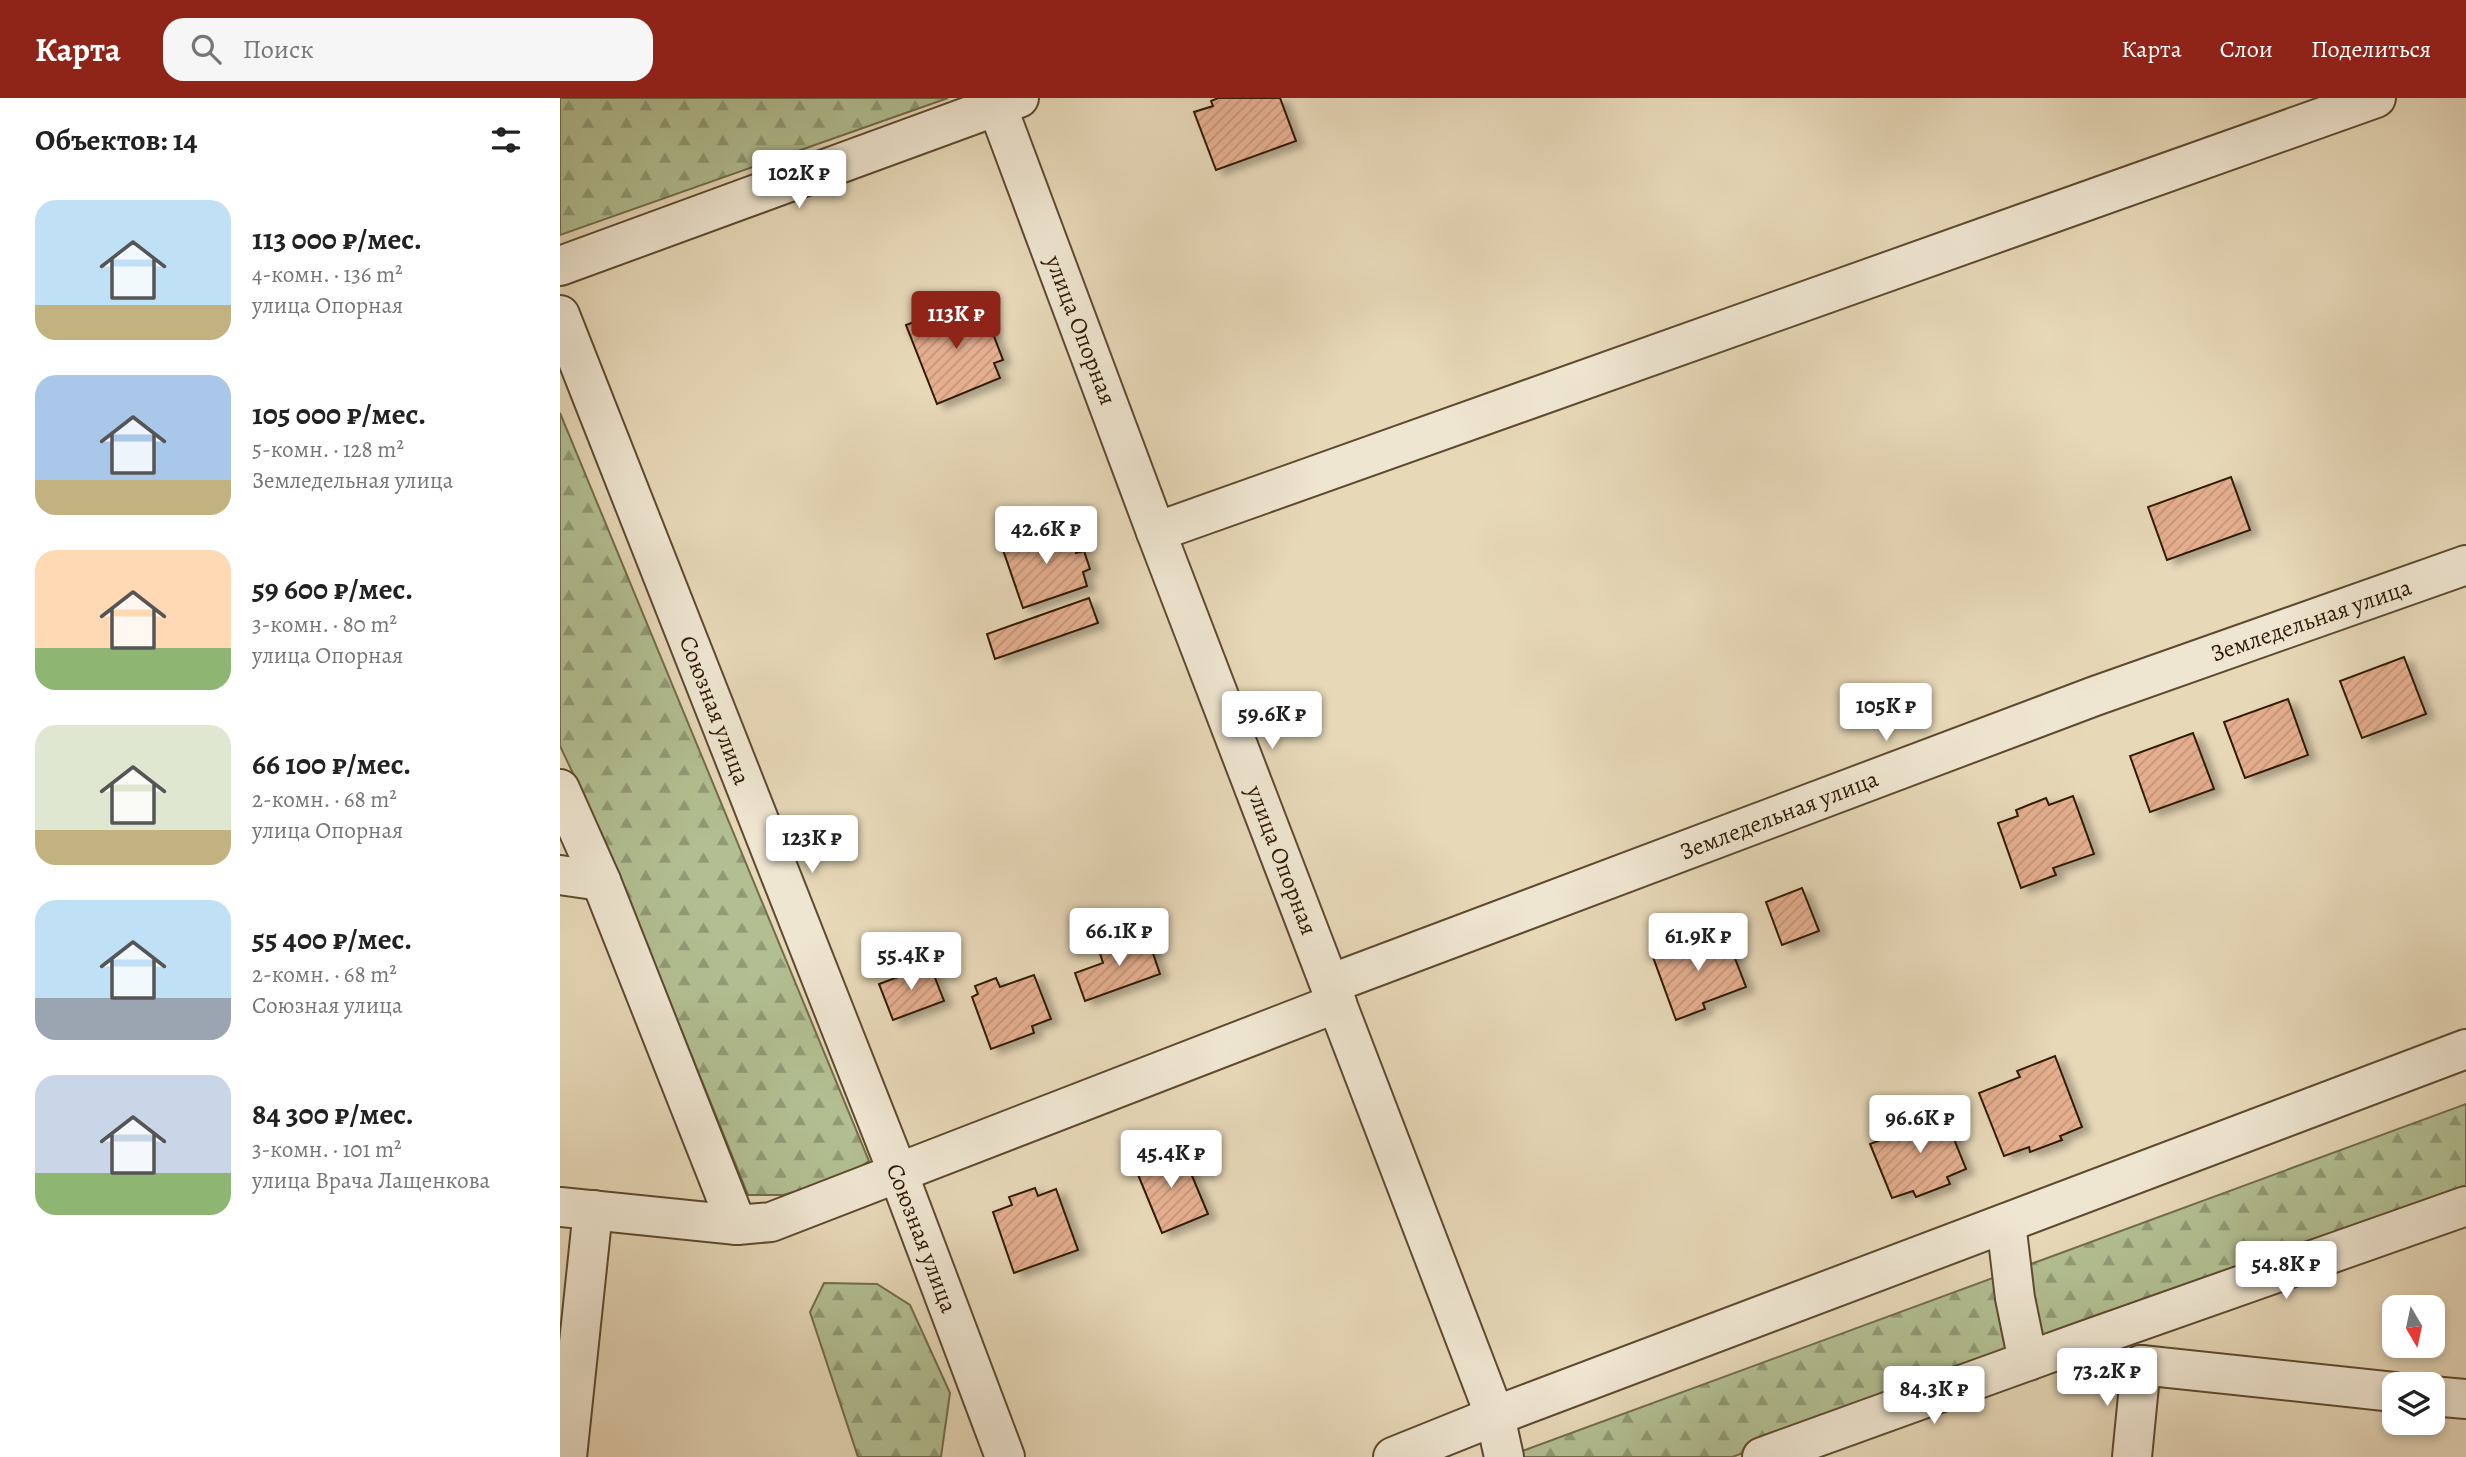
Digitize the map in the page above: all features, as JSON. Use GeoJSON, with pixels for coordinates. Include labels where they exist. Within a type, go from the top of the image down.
{"type":"FeatureCollection","features":[{"type":"Feature","properties":{"kind":"street"},"geometry":{"type":"LineString","coordinates":[[1156,532],[2376,98]]}},
{"type":"Feature","properties":{"kind":"street"},"geometry":{"type":"LineString","coordinates":[[560,266],[1008,102]]}},
{"type":"Feature","properties":{"kind":"street","name":"улица Опорная"},"geometry":{"type":"LineString","coordinates":[[1008,102],[1156,532],[1495,1416],[1504,1457]]}},
{"type":"Feature","properties":{"kind":"street","name":"Союзная улица"},"geometry":{"type":"LineString","coordinates":[[560,315],[898,1173],[1005,1457]]}},
{"type":"Feature","properties":{"kind":"street","name":"Земледельная улица"},"geometry":{"type":"LineString","coordinates":[[576,1209],[737,1225],[771,1222],[898,1173],[1333,994],[2095,696],[2466,565]]}},
{"type":"Feature","properties":{"kind":"street"},"geometry":{"type":"LineString","coordinates":[[560,789],[601,881],[737,1225]]}},
{"type":"Feature","properties":{"kind":"street"},"geometry":{"type":"LineString","coordinates":[[560,875],[601,881]]}},
{"type":"Feature","properties":{"kind":"street"},"geometry":{"type":"LineString","coordinates":[[1393,1457],[2466,1049]]}},
{"type":"Feature","properties":{"kind":"street"},"geometry":{"type":"LineString","coordinates":[[1762,1457],[2466,1206]]}},
{"type":"Feature","properties":{"kind":"street"},"geometry":{"type":"LineString","coordinates":[[567,1457],[576,1209]]}},
{"type":"Feature","properties":{"kind":"street"},"geometry":{"type":"LineString","coordinates":[[2006,1223],[2015,1298],[2028,1361]]}},
{"type":"Feature","properties":{"kind":"street"},"geometry":{"type":"LineString","coordinates":[[2117,1329],[2141,1365],[2132,1457]]}},
{"type":"Feature","properties":{"kind":"street"},"geometry":{"type":"LineString","coordinates":[[2141,1365],[2382,1391]]}},
{"type":"Feature","properties":{"kind":"street"},"geometry":{"type":"LineString","coordinates":[[2445,1397],[2466,1399]]}},
{"type":"Feature","properties":{"kind":"green space"},"geometry":{"type":"Polygon","coordinates":[[[560,98],[948,98],[560,235],[560,98]]]}},
{"type":"Feature","properties":{"kind":"green space"},"geometry":{"type":"Polygon","coordinates":[[[560,413],[869,1161],[841,1179],[783,1195],[748,1195],[605,841],[560,746],[560,413]]]}},
{"type":"Feature","properties":{"kind":"green space"},"geometry":{"type":"Polygon","coordinates":[[[2466,1104],[2466,1196],[1732,1457],[1506,1457],[2466,1104]]]}},
{"type":"Feature","properties":{"kind":"green space"},"geometry":{"type":"Polygon","coordinates":[[[824,1283],[877,1284],[910,1305],[950,1393],[941,1457],[858,1457],[810,1312],[824,1283]]]}},
{"type":"Feature","properties":{"kind":"building"},"geometry":{"type":"Polygon","coordinates":[[[1218,98],[1280,98],[1296,141],[1216,170],[1194,112],[1213,106],[1211,101],[1218,98]]]}},
{"type":"Feature","properties":{"kind":"building"},"geometry":{"type":"Polygon","coordinates":[[[966,301],[972,318],[985,313],[1003,360],[994,363],[1000,378],[937,404],[906,325],[966,301]]]}},
{"type":"Feature","properties":{"kind":"building"},"geometry":{"type":"Polygon","coordinates":[[[2231,477],[2250,530],[2167,560],[2148,507],[2231,477]]]}},
{"type":"Feature","properties":{"kind":"building"},"geometry":{"type":"Polygon","coordinates":[[[1067,525],[1076,553],[1084,551],[1090,569],[1083,572],[1087,586],[1023,608],[1002,547],[1067,525]]]}},
{"type":"Feature","properties":{"kind":"building"},"geometry":{"type":"Polygon","coordinates":[[[1089,598],[1098,623],[995,659],[987,634],[1089,598]]]}},
{"type":"Feature","properties":{"kind":"building"},"geometry":{"type":"Polygon","coordinates":[[[2404,657],[2426,714],[2362,738],[2340,681],[2404,657]]]}},
{"type":"Feature","properties":{"kind":"building"},"geometry":{"type":"Polygon","coordinates":[[[2288,699],[2308,755],[2245,778],[2224,722],[2288,699]]]}},
{"type":"Feature","properties":{"kind":"building"},"geometry":{"type":"Polygon","coordinates":[[[2193,733],[2214,789],[2150,812],[2130,756],[2193,733]]]}},
{"type":"Feature","properties":{"kind":"building"},"geometry":{"type":"Polygon","coordinates":[[[2073,796],[2094,854],[2053,868],[2056,875],[2021,888],[1998,823],[2018,816],[2016,810],[2046,798],[2049,805],[2073,796]]]}},
{"type":"Feature","properties":{"kind":"building"},"geometry":{"type":"Polygon","coordinates":[[[1802,888],[1819,931],[1782,945],[1766,902],[1802,888]]]}},
{"type":"Feature","properties":{"kind":"building"},"geometry":{"type":"Polygon","coordinates":[[[1724,930],[1746,987],[1703,1003],[1705,1009],[1676,1020],[1653,957],[1673,950],[1670,944],[1695,935],[1697,940],[1724,930]]]}},
{"type":"Feature","properties":{"kind":"building"},"geometry":{"type":"Polygon","coordinates":[[[1146,933],[1160,974],[1085,1001],[1075,973],[1103,963],[1099,950],[1146,933]]]}},
{"type":"Feature","properties":{"kind":"building"},"geometry":{"type":"Polygon","coordinates":[[[930,965],[944,1001],[893,1020],[879,984],[930,965]]]}},
{"type":"Feature","properties":{"kind":"building"},"geometry":{"type":"Polygon","coordinates":[[[1034,975],[1051,1019],[1032,1026],[1034,1033],[991,1049],[972,997],[978,994],[975,986],[996,978],[1000,987],[1034,975]]]}},
{"type":"Feature","properties":{"kind":"building"},"geometry":{"type":"Polygon","coordinates":[[[2055,1056],[2082,1127],[2060,1136],[2062,1140],[2030,1152],[2029,1147],[2004,1156],[1979,1093],[2020,1077],[2017,1071],[2055,1056]]]}},
{"type":"Feature","properties":{"kind":"building"},"geometry":{"type":"Polygon","coordinates":[[[1939,1102],[1966,1169],[1947,1177],[1950,1184],[1916,1197],[1913,1191],[1892,1198],[1870,1144],[1916,1126],[1911,1114],[1939,1102]]]}},
{"type":"Feature","properties":{"kind":"building"},"geometry":{"type":"Polygon","coordinates":[[[1180,1147],[1208,1214],[1162,1233],[1134,1165],[1180,1147]]]}},
{"type":"Feature","properties":{"kind":"building"},"geometry":{"type":"Polygon","coordinates":[[[1035,1188],[1038,1196],[1056,1189],[1078,1250],[1014,1273],[993,1212],[1012,1205],[1009,1197],[1035,1188]]]}}]}
